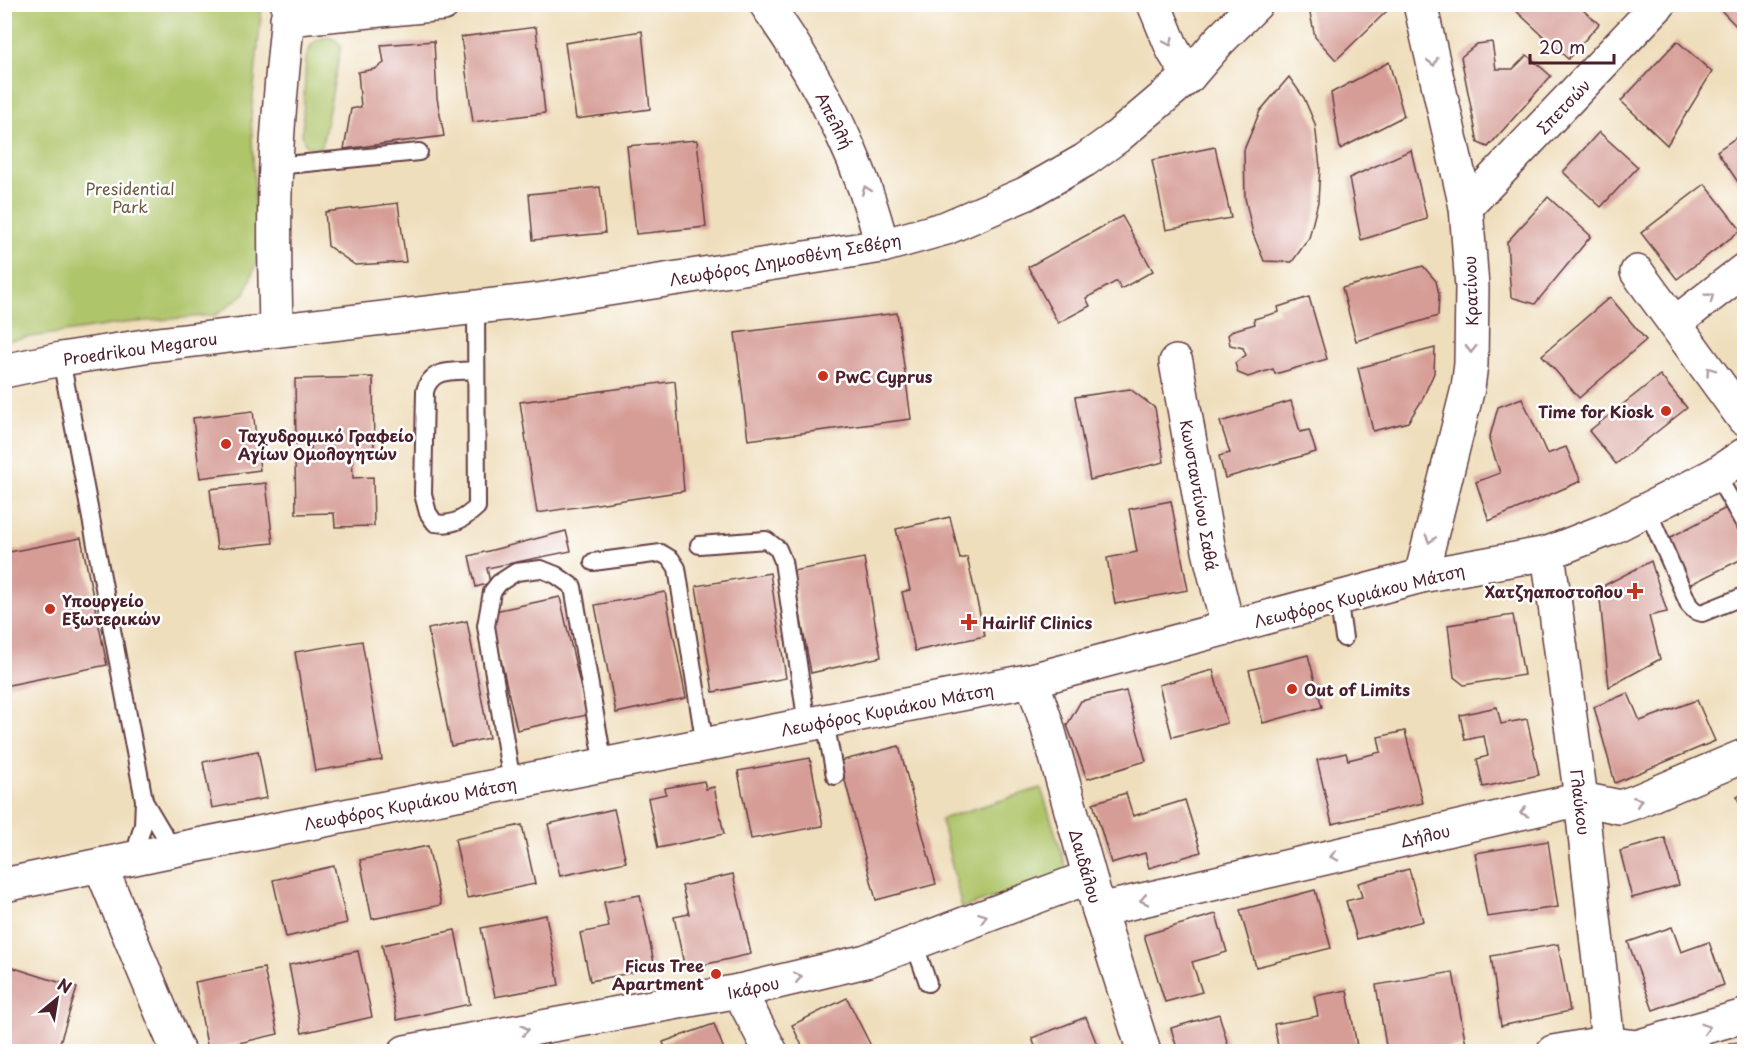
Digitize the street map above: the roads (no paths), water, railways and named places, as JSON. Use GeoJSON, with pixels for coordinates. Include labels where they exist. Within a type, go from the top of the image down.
{"type":"FeatureCollection","features":[{"type":"Feature","properties":{"kind":"street"},"geometry":{"type":"LineString","coordinates":[[276,330],[274,219],[276,166],[279,95],[288,12],[443,4]]}},
{"type":"Feature","properties":{"kind":"street","name":"Απελλή"},"geometry":{"type":"LineString","coordinates":[[766,4],[809,72],[853,155],[872,206],[882,246]]}},
{"type":"Feature","properties":{"kind":"street"},"geometry":{"type":"LineString","coordinates":[[1154,4],[1173,50],[1189,76]]}},
{"type":"Feature","properties":{"kind":"street","name":"Λεωφόρος Δημοσθένη Σεβέρη"},"geometry":{"type":"LineString","coordinates":[[276,330],[538,300],[882,246],[946,228],[1025,195],[1085,160],[1117,137],[1189,76],[1219,41],[1256,4]]}},
{"type":"Feature","properties":{"kind":"street","name":"Κρατίνου"},"geometry":{"type":"LineString","coordinates":[[1420,4],[1466,207],[1472,287],[1471,364],[1468,388],[1421,576]]}},
{"type":"Feature","properties":{"kind":"street","name":"Σπετσών"},"geometry":{"type":"LineString","coordinates":[[1466,207],[1659,4]]}},
{"type":"Feature","properties":{"kind":"street"},"geometry":{"type":"LineString","coordinates":[[1675,323],[1744,270]]}},
{"type":"Feature","properties":{"kind":"street"},"geometry":{"type":"LineString","coordinates":[[1637,272],[1744,418]]}},
{"type":"Feature","properties":{"kind":"street","name":"Proedrikou Megarou"},"geometry":{"type":"LineString","coordinates":[[4,371],[61,359],[151,345],[276,330]]}},
{"type":"Feature","properties":{"kind":"street","name":"Κωνσταντίνου Σαθά"},"geometry":{"type":"LineString","coordinates":[[1176,362],[1209,551],[1228,628]]}},
{"type":"Feature","properties":{"kind":"street","name":"Λεωφόρος Κυριάκου Μάτση"},"geometry":{"type":"LineString","coordinates":[[4,885],[155,853],[1032,680],[1421,576],[1548,553],[1609,529],[1716,474],[1744,455]]}},
{"type":"Feature","properties":{"kind":"street","name":"Γλαύκου"},"geometry":{"type":"LineString","coordinates":[[1548,553],[1581,799],[1609,1048]]}},
{"type":"Feature","properties":{"kind":"street","name":"Δαιδάλου"},"geometry":{"type":"LineString","coordinates":[[1032,680],[1047,725],[1089,877],[1144,1052]]}},
{"type":"Feature","properties":{"kind":"street","name":"Δήλου"},"geometry":{"type":"LineString","coordinates":[[1099,910],[1581,799],[1620,807],[1744,756]]}},
{"type":"Feature","properties":{"kind":"street"},"geometry":{"type":"LineString","coordinates":[[100,865],[178,1052]]}},
{"type":"Feature","properties":{"kind":"street","name":"Ικάρου"},"geometry":{"type":"LineString","coordinates":[[405,1052],[496,1044],[866,961],[1089,877]]}},
{"type":"Feature","properties":{"kind":"street"},"geometry":{"type":"LineString","coordinates":[[739,991],[771,1052]]}},
{"type":"Feature","properties":{"kind":"street"},"geometry":{"type":"LineString","coordinates":[[1553,1052],[1636,1047],[1744,1016]]}},
{"type":"Feature","properties":{"kind":"lane"},"geometry":{"type":"LineString","coordinates":[[276,166],[419,152]]}},
{"type":"Feature","properties":{"kind":"lane"},"geometry":{"type":"LineString","coordinates":[[476,307],[477,507],[465,519],[447,525],[435,523],[428,513],[423,494],[425,391],[428,381],[437,373],[476,370]]}},
{"type":"Feature","properties":{"kind":"lane"},"geometry":{"type":"LineString","coordinates":[[61,359],[144,800],[143,825],[138,842],[155,853],[166,838],[144,800]]}},
{"type":"Feature","properties":{"kind":"lane"},"geometry":{"type":"LineString","coordinates":[[1716,474],[1744,523]]}},
{"type":"Feature","properties":{"kind":"lane"},"geometry":{"type":"LineString","coordinates":[[1647,509],[1689,605],[1695,611],[1702,613],[1744,596]]}},
{"type":"Feature","properties":{"kind":"lane"},"geometry":{"type":"LineString","coordinates":[[699,545],[766,540],[778,549],[783,561],[816,723],[835,776]]}},
{"type":"Feature","properties":{"kind":"lane"},"geometry":{"type":"LineString","coordinates":[[593,562],[661,553],[671,559],[677,568],[705,746]]}},
{"type":"Feature","properties":{"kind":"lane"},"geometry":{"type":"LineString","coordinates":[[513,783],[486,626],[492,592],[499,583],[516,572],[541,569],[556,575],[573,587],[604,766]]}},
{"type":"Feature","properties":{"kind":"lane"},"geometry":{"type":"LineString","coordinates":[[1338,598],[1344,638]]}},
{"type":"Feature","properties":{"kind":"lane"},"geometry":{"type":"LineString","coordinates":[[914,943],[928,983]]}},
{"type":"Feature","properties":{"kind":"place","name":"PwC Cyprus"},"geometry":{"type":"Point","coordinates":[823,376]}},
{"type":"Feature","properties":{"kind":"place","name":"Time for Kiosk"},"geometry":{"type":"Point","coordinates":[1666,411]}},
{"type":"Feature","properties":{"kind":"place","name":"Ταχυδρομικό Γραφείο Αγίων Ομολογητών"},"geometry":{"type":"Point","coordinates":[226,444]}},
{"type":"Feature","properties":{"kind":"place","name":"Χατζηαποστολου"},"geometry":{"type":"Point","coordinates":[1635,591]}},
{"type":"Feature","properties":{"kind":"place","name":"Υπουργείο Εξωτερικών"},"geometry":{"type":"Point","coordinates":[50,609]}},
{"type":"Feature","properties":{"kind":"place","name":"Hairlif Clinics"},"geometry":{"type":"Point","coordinates":[969,622]}},
{"type":"Feature","properties":{"kind":"place","name":"Out of Limits"},"geometry":{"type":"Point","coordinates":[1292,689]}},
{"type":"Feature","properties":{"kind":"place","name":"Ficus Tree Apartment"},"geometry":{"type":"Point","coordinates":[716,974]}},
{"type":"Feature","properties":{"kind":"park label","name":"Presidential Park"},"geometry":{"type":"Point","coordinates":[130,197]}}]}
